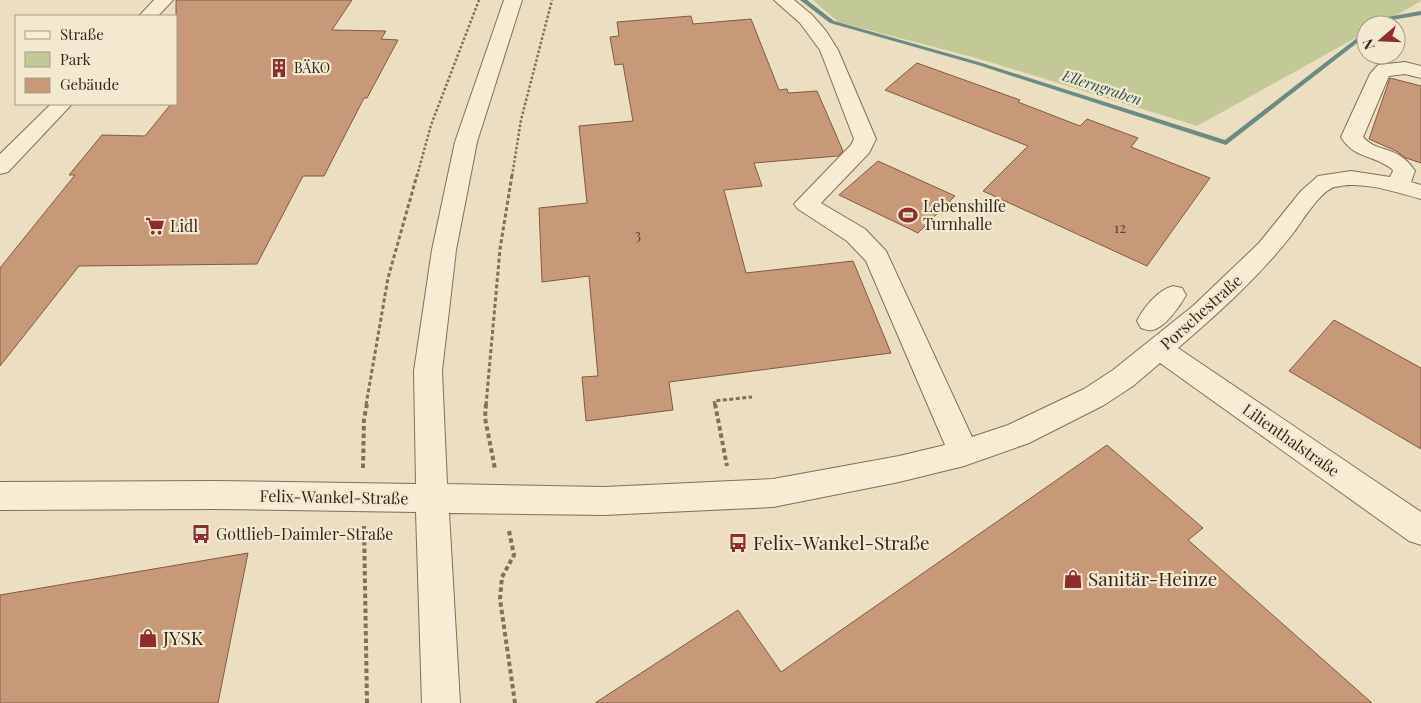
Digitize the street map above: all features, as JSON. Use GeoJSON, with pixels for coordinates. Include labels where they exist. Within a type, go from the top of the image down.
{"type":"FeatureCollection","features":[{"type":"Feature","properties":{"kind":"street"},"geometry":{"type":"LineString","coordinates":[[149,15],[164,0]]}},
{"type":"Feature","properties":{"kind":"street"},"geometry":{"type":"LineString","coordinates":[[441,703],[428,371],[444,250],[466,142],[513,0]]}},
{"type":"Feature","properties":{"kind":"street"},"geometry":{"type":"LineString","coordinates":[[783,0],[806,19],[820,35],[829,50],[865,139],[861,148],[806,204],[856,235],[877,257],[964,453]]}},
{"type":"Feature","properties":{"kind":"street"},"geometry":{"type":"LineString","coordinates":[[1409,189],[1402,165],[1357,145],[1352,137],[1380,74],[1385,69],[1406,68],[1421,72]]}},
{"type":"Feature","properties":{"kind":"street"},"geometry":{"type":"LineString","coordinates":[[0,167],[61,105]]}},
{"type":"Feature","properties":{"kind":"street","name":"Porschestraße"},"geometry":{"type":"LineString","coordinates":[[964,453],[1018,434],[1085,402],[1123,378],[1202,313],[1268,249],[1309,196],[1326,181],[1351,178],[1409,189]]}},
{"type":"Feature","properties":{"kind":"street"},"geometry":{"type":"LineString","coordinates":[[1150,321],[1173,295]]}},
{"type":"Feature","properties":{"kind":"street","name":"Lilienthalstraße"},"geometry":{"type":"LineString","coordinates":[[1160,349],[1421,530]]}},
{"type":"Feature","properties":{"kind":"street","name":"Felix-Wankel-Straße"},"geometry":{"type":"LineString","coordinates":[[0,496],[215,494],[604,501],[732,496],[773,493],[828,484],[964,453]]}},
{"type":"Feature","properties":{"kind":"path"},"geometry":{"type":"LineString","coordinates":[[367,703],[363,496],[364,419],[388,278],[431,125],[479,0]]}},
{"type":"Feature","properties":{"kind":"path"},"geometry":{"type":"LineString","coordinates":[[515,703],[500,599],[502,577],[514,555],[485,418],[500,250],[520,130],[552,0]]}},
{"type":"Feature","properties":{"kind":"path"},"geometry":{"type":"LineString","coordinates":[[732,496],[714,401],[752,397]]}},
{"type":"Feature","properties":{"kind":"green space"},"geometry":{"type":"Polygon","coordinates":[[[813,0],[1421,0],[1396,15],[1356,15],[1356,38],[1197,126],[980,59],[838,22],[813,0]]]}},
{"type":"Feature","properties":{"kind":"building"},"geometry":{"type":"Polygon","coordinates":[[[176,0],[352,0],[332,30],[386,31],[381,39],[398,40],[367,98],[364,98],[324,176],[303,176],[257,264],[79,266],[0,366],[0,268],[75,175],[69,175],[102,135],[145,136],[170,105],[178,105],[178,15],[176,15],[176,0]]]}},
{"type":"Feature","properties":{"kind":"building"},"geometry":{"type":"Polygon","coordinates":[[[691,16],[693,24],[751,19],[779,90],[787,89],[788,93],[817,91],[843,151],[838,156],[754,163],[762,186],[724,190],[746,273],[853,261],[891,353],[669,382],[673,410],[586,421],[582,377],[598,376],[589,276],[542,282],[539,208],[587,203],[579,126],[633,121],[623,64],[615,65],[610,37],[619,36],[617,22],[691,16]]]}},
{"type":"Feature","properties":{"kind":"building"},"geometry":{"type":"Polygon","coordinates":[[[917,63],[1020,100],[1018,102],[1080,126],[1087,119],[1138,138],[1131,147],[1210,178],[1147,266],[983,191],[1028,146],[885,90],[917,63]]]}},
{"type":"Feature","properties":{"kind":"building"},"geometry":{"type":"Polygon","coordinates":[[[1390,78],[1421,86],[1421,163],[1406,158],[1396,151],[1369,139],[1390,78]]]}},
{"type":"Feature","properties":{"kind":"building","name":"Lebenshilfe Turnhalle"},"geometry":{"type":"Polygon","coordinates":[[[878,161],[955,196],[918,233],[839,195],[878,161]]]}},
{"type":"Feature","properties":{"kind":"building"},"geometry":{"type":"Polygon","coordinates":[[[1334,320],[1421,368],[1421,449],[1289,371],[1334,320]]]}},
{"type":"Feature","properties":{"kind":"building","name":"Sanitär-Heinze"},"geometry":{"type":"Polygon","coordinates":[[[1107,445],[1203,528],[1188,540],[1372,703],[595,703],[738,610],[781,672],[1107,445]]]}},
{"type":"Feature","properties":{"kind":"building"},"geometry":{"type":"Polygon","coordinates":[[[248,553],[218,703],[0,703],[0,595],[248,553]]]}},
{"type":"Feature","properties":{"kind":"waterway","name":"Ellerngraben"},"geometry":{"type":"LineString","coordinates":[[803,0],[832,22],[980,64],[1226,143],[1356,41]]}},
{"type":"Feature","properties":{"kind":"waterway","name":"Ellerngraben"},"geometry":{"type":"LineString","coordinates":[[1406,15],[1421,13]]}},
{"type":"Feature","properties":{"kind":"place","name":"BÄKO"},"geometry":{"type":"Point","coordinates":[279,68]}},
{"type":"Feature","properties":{"kind":"place","name":"Lebenshilfe Turnhalle"},"geometry":{"type":"Point","coordinates":[908,215]}},
{"type":"Feature","properties":{"kind":"place","name":"Lidl"},"geometry":{"type":"Point","coordinates":[155,226]}},
{"type":"Feature","properties":{"kind":"place","name":"Gottlieb-Daimler-Straße"},"geometry":{"type":"Point","coordinates":[201,534]}},
{"type":"Feature","properties":{"kind":"place","name":"Felix-Wankel-Straße"},"geometry":{"type":"Point","coordinates":[738,543]}},
{"type":"Feature","properties":{"kind":"place","name":"Sanitär-Heinze"},"geometry":{"type":"Point","coordinates":[1073,579]}},
{"type":"Feature","properties":{"kind":"place","name":"JYSK"},"geometry":{"type":"Point","coordinates":[148,638]}}]}
